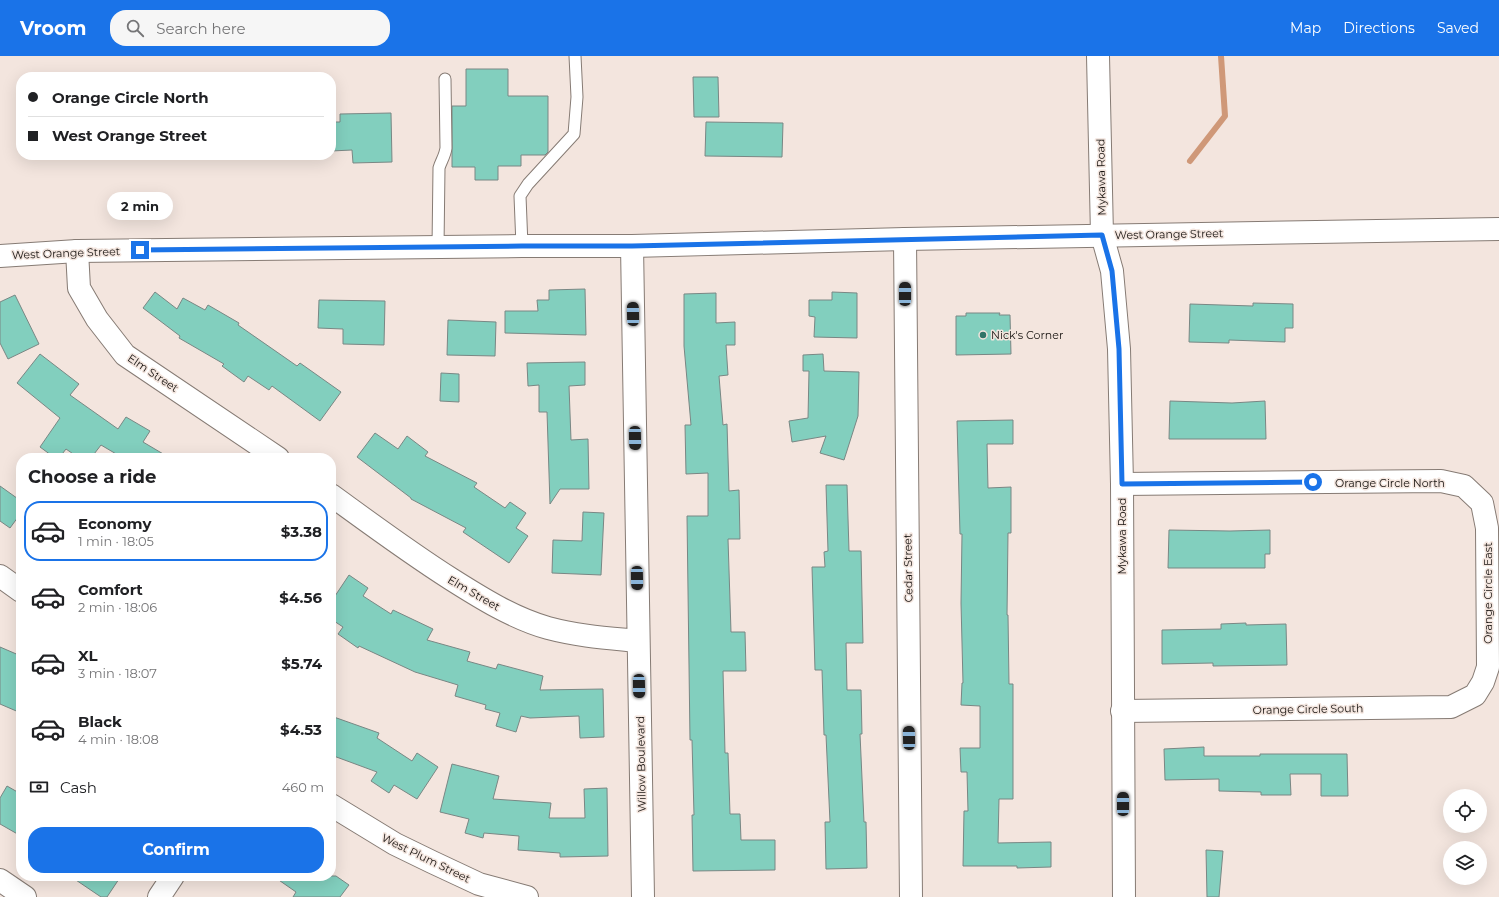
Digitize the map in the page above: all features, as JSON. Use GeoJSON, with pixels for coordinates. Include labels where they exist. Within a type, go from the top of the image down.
{"type":"FeatureCollection","features":[{"type":"Feature","properties":{"kind":"street","name":"Mykawa Road"},"geometry":{"type":"LineString","coordinates":[[1098,56],[1102,235],[1112,271],[1119,349],[1122,484],[1124,897]]}},
{"type":"Feature","properties":{"kind":"street","name":"West Orange Street"},"geometry":{"type":"LineString","coordinates":[[0,256],[77,251],[632,246],[1102,235],[1499,229]]}},
{"type":"Feature","properties":{"kind":"street","name":"Cedar Street"},"geometry":{"type":"LineString","coordinates":[[905,239],[911,897]]}},
{"type":"Feature","properties":{"kind":"street","name":"Willow Boulevard"},"geometry":{"type":"LineString","coordinates":[[632,246],[643,897]]}},
{"type":"Feature","properties":{"kind":"street","name":"Elm Street"},"geometry":{"type":"LineString","coordinates":[[77,251],[79,288],[97,319],[125,355],[271,453]]}},
{"type":"Feature","properties":{"kind":"street","name":"Orange Circle North"},"geometry":{"type":"LineString","coordinates":[[1122,484],[1440,481],[1464,486],[1482,504]]}},
{"type":"Feature","properties":{"kind":"street","name":"Elm Street"},"geometry":{"type":"LineString","coordinates":[[336,500],[418,558],[484,600],[522,619],[548,628],[579,634],[638,641]]}},
{"type":"Feature","properties":{"kind":"street","name":"Orange Circle East"},"geometry":{"type":"LineString","coordinates":[[1482,504],[1487,528],[1488,667],[1483,682]]}},
{"type":"Feature","properties":{"kind":"street"},"geometry":{"type":"LineString","coordinates":[[0,576],[16,587]]}},
{"type":"Feature","properties":{"kind":"street","name":"Orange Circle South"},"geometry":{"type":"LineString","coordinates":[[1122,711],[1451,707],[1475,695],[1483,682]]}},
{"type":"Feature","properties":{"kind":"street","name":"West Plum Street"},"geometry":{"type":"LineString","coordinates":[[336,808],[395,844],[479,884],[527,897]]}},
{"type":"Feature","properties":{"kind":"street"},"geometry":{"type":"LineString","coordinates":[[0,880],[25,897]]}},
{"type":"Feature","properties":{"kind":"street"},"geometry":{"type":"LineString","coordinates":[[159,897],[170,881]]}},
{"type":"Feature","properties":{"kind":"lane"},"geometry":{"type":"LineString","coordinates":[[522,246],[520,196],[528,184],[574,134],[576,97],[575,56]]}},
{"type":"Feature","properties":{"kind":"lane"},"geometry":{"type":"LineString","coordinates":[[438,247],[439,168],[445,155],[446,148],[445,80]]}},
{"type":"Feature","properties":{"kind":"building"},"geometry":{"type":"Polygon","coordinates":[[[466,69],[508,69],[508,96],[548,96],[548,152],[545,155],[521,155],[521,166],[498,166],[498,180],[475,180],[475,167],[452,167],[452,106],[466,106],[466,69]]]}},
{"type":"Feature","properties":{"kind":"building"},"geometry":{"type":"Polygon","coordinates":[[[693,77],[718,77],[719,117],[694,117],[693,77]]]}},
{"type":"Feature","properties":{"kind":"building"},"geometry":{"type":"Polygon","coordinates":[[[391,113],[392,162],[353,163],[352,150],[336,151],[336,122],[340,122],[340,114],[391,113]]]}},
{"type":"Feature","properties":{"kind":"building"},"geometry":{"type":"Polygon","coordinates":[[[706,122],[783,123],[782,157],[705,156],[706,122]]]}},
{"type":"Feature","properties":{"kind":"building"},"geometry":{"type":"Polygon","coordinates":[[[585,289],[586,335],[505,333],[505,311],[538,311],[537,300],[549,300],[549,290],[585,289]]]}},
{"type":"Feature","properties":{"kind":"building"},"geometry":{"type":"Polygon","coordinates":[[[155,292],[177,309],[183,298],[205,310],[208,305],[239,323],[238,325],[297,366],[300,363],[341,392],[320,421],[272,386],[269,390],[248,376],[244,382],[222,366],[224,364],[179,338],[180,336],[143,308],[155,292]]]}},
{"type":"Feature","properties":{"kind":"building"},"geometry":{"type":"Polygon","coordinates":[[[832,292],[857,293],[857,338],[814,337],[815,317],[809,316],[809,300],[832,300],[832,292]]]}},
{"type":"Feature","properties":{"kind":"building"},"geometry":{"type":"Polygon","coordinates":[[[716,293],[716,323],[735,322],[735,345],[726,345],[728,375],[719,376],[723,425],[727,424],[729,491],[739,490],[740,539],[728,539],[731,632],[745,632],[746,671],[723,671],[725,753],[728,753],[730,814],[740,814],[741,840],[775,840],[775,870],[693,871],[692,815],[694,815],[692,740],[690,740],[687,516],[708,516],[708,473],[686,474],[685,425],[691,425],[684,346],[684,294],[716,293]]]}},
{"type":"Feature","properties":{"kind":"building"},"geometry":{"type":"Polygon","coordinates":[[[15,295],[39,344],[8,359],[0,343],[0,302],[15,295]]]}},
{"type":"Feature","properties":{"kind":"building"},"geometry":{"type":"Polygon","coordinates":[[[319,300],[385,301],[384,345],[343,344],[343,329],[318,328],[319,300]]]}},
{"type":"Feature","properties":{"kind":"building"},"geometry":{"type":"Polygon","coordinates":[[[1253,303],[1293,304],[1293,328],[1285,328],[1285,342],[1229,340],[1229,343],[1189,342],[1190,304],[1253,306],[1253,303]]]}},
{"type":"Feature","properties":{"kind":"building","name":"Nick's Corner"},"geometry":{"type":"Polygon","coordinates":[[[966,313],[1000,313],[999,315],[1010,315],[1011,354],[956,355],[956,316],[966,316],[966,313]]]}},
{"type":"Feature","properties":{"kind":"building"},"geometry":{"type":"Polygon","coordinates":[[[448,320],[496,322],[495,356],[447,355],[448,320]]]}},
{"type":"Feature","properties":{"kind":"building"},"geometry":{"type":"Polygon","coordinates":[[[40,354],[79,384],[70,395],[118,429],[126,417],[150,431],[143,442],[162,453],[115,453],[101,445],[95,453],[72,453],[66,449],[63,453],[48,453],[40,447],[60,418],[17,383],[40,354]]]}},
{"type":"Feature","properties":{"kind":"building"},"geometry":{"type":"Polygon","coordinates":[[[823,354],[824,371],[859,372],[858,416],[844,460],[820,453],[826,436],[792,442],[789,421],[808,418],[809,371],[803,371],[803,355],[823,354]]]}},
{"type":"Feature","properties":{"kind":"building"},"geometry":{"type":"Polygon","coordinates":[[[585,362],[585,385],[569,386],[571,440],[588,439],[589,489],[560,489],[550,504],[547,412],[539,412],[539,385],[528,386],[527,363],[585,362]]]}},
{"type":"Feature","properties":{"kind":"building"},"geometry":{"type":"Polygon","coordinates":[[[441,373],[459,374],[459,402],[440,401],[441,373]]]}},
{"type":"Feature","properties":{"kind":"building"},"geometry":{"type":"Polygon","coordinates":[[[1170,401],[1232,403],[1265,401],[1266,439],[1169,439],[1170,401]]]}},
{"type":"Feature","properties":{"kind":"building"},"geometry":{"type":"Polygon","coordinates":[[[1013,420],[1013,444],[987,444],[988,488],[1011,487],[1011,533],[1008,533],[1007,615],[1009,684],[1013,684],[1013,799],[999,799],[998,843],[1051,842],[1051,867],[1017,868],[1017,866],[963,866],[964,811],[968,811],[967,772],[961,772],[960,748],[980,748],[980,706],[961,705],[963,683],[961,603],[962,534],[960,534],[957,421],[1013,420]]]}},
{"type":"Feature","properties":{"kind":"building"},"geometry":{"type":"Polygon","coordinates":[[[375,433],[398,449],[407,436],[428,452],[425,456],[477,483],[474,487],[505,508],[510,502],[526,513],[516,528],[528,536],[509,563],[463,532],[466,528],[411,499],[357,457],[375,433]]]}},
{"type":"Feature","properties":{"kind":"building"},"geometry":{"type":"Polygon","coordinates":[[[826,485],[847,485],[849,551],[861,551],[863,643],[846,643],[847,690],[861,690],[862,734],[860,734],[864,822],[866,822],[867,868],[826,869],[825,822],[830,822],[826,735],[824,735],[822,670],[815,670],[812,567],[825,567],[824,552],[828,551],[826,485]]]}},
{"type":"Feature","properties":{"kind":"building"},"geometry":{"type":"Polygon","coordinates":[[[0,486],[16,497],[16,520],[10,528],[0,521],[0,486]]]}},
{"type":"Feature","properties":{"kind":"building"},"geometry":{"type":"Polygon","coordinates":[[[583,512],[604,513],[601,575],[552,573],[553,540],[582,541],[583,512]]]}},
{"type":"Feature","properties":{"kind":"building"},"geometry":{"type":"Polygon","coordinates":[[[1169,530],[1270,530],[1270,554],[1265,554],[1265,568],[1168,568],[1169,530]]]}},
{"type":"Feature","properties":{"kind":"building"},"geometry":{"type":"Polygon","coordinates":[[[349,575],[368,588],[363,596],[391,614],[393,610],[433,629],[427,640],[470,652],[467,661],[496,669],[498,664],[543,676],[540,690],[603,689],[604,737],[580,738],[579,716],[530,718],[521,716],[516,732],[496,726],[500,713],[485,709],[486,705],[455,696],[458,685],[415,672],[359,646],[358,648],[338,634],[343,627],[336,622],[336,594],[349,575]]]}},
{"type":"Feature","properties":{"kind":"building"},"geometry":{"type":"Polygon","coordinates":[[[1246,623],[1246,625],[1286,624],[1287,665],[1213,666],[1213,663],[1162,664],[1162,630],[1221,629],[1221,624],[1246,623]]]}},
{"type":"Feature","properties":{"kind":"building"},"geometry":{"type":"Polygon","coordinates":[[[0,647],[16,654],[16,711],[0,704],[0,647]]]}},
{"type":"Feature","properties":{"kind":"building"},"geometry":{"type":"Polygon","coordinates":[[[336,718],[379,733],[377,738],[412,761],[417,753],[438,767],[417,799],[394,785],[389,793],[371,781],[377,772],[336,757],[336,718]]]}},
{"type":"Feature","properties":{"kind":"building"},"geometry":{"type":"Polygon","coordinates":[[[1204,747],[1204,756],[1260,756],[1260,754],[1347,754],[1348,796],[1321,796],[1321,774],[1290,774],[1291,795],[1261,795],[1261,792],[1219,791],[1219,779],[1165,780],[1164,749],[1204,747]]]}},
{"type":"Feature","properties":{"kind":"building"},"geometry":{"type":"Polygon","coordinates":[[[452,764],[499,776],[493,799],[551,803],[549,818],[585,818],[584,789],[607,788],[608,856],[560,857],[560,853],[518,850],[519,836],[484,833],[483,838],[465,833],[469,819],[440,812],[452,764]]]}},
{"type":"Feature","properties":{"kind":"building"},"geometry":{"type":"Polygon","coordinates":[[[7,786],[16,791],[16,833],[0,824],[0,798],[7,786]]]}},
{"type":"Feature","properties":{"kind":"building"},"geometry":{"type":"Polygon","coordinates":[[[1206,850],[1223,851],[1219,897],[1207,897],[1206,850]]]}},
{"type":"Feature","properties":{"kind":"building"},"geometry":{"type":"Polygon","coordinates":[[[336,876],[349,885],[340,897],[293,897],[296,892],[280,881],[336,881],[336,876]]]}},
{"type":"Feature","properties":{"kind":"building"},"geometry":{"type":"Polygon","coordinates":[[[77,881],[118,881],[107,897],[101,897],[77,881]]]}},
{"type":"Feature","properties":{"kind":"waterway"},"geometry":{"type":"LineString","coordinates":[[1190,161],[1225,116],[1221,56]]}},
{"type":"Feature","properties":{"kind":"place","name":"Nick's Corner"},"geometry":{"type":"Point","coordinates":[983,335]}},
{"type":"Feature","properties":{"kind":"route"},"geometry":{"type":"LineString","coordinates":[[140,250],[632,246],[1102,235],[1112,271],[1119,349],[1122,484],[1313,482]]}}]}
